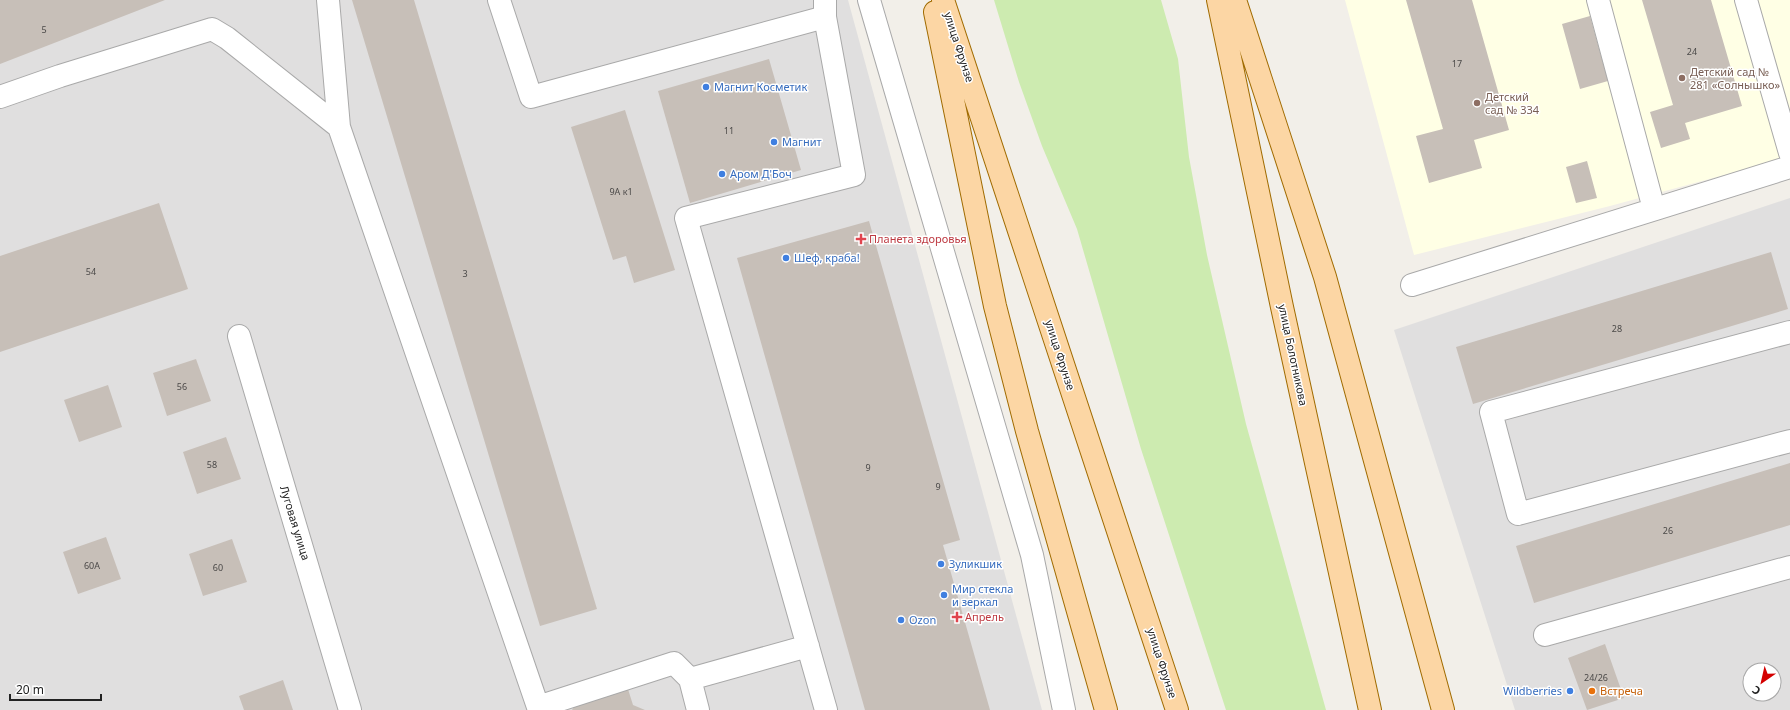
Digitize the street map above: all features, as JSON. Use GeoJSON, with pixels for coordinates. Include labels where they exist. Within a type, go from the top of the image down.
{"type":"FeatureCollection","features":[{"type":"Feature","properties":{"kind":"main road"},"geometry":{"type":"LineString","coordinates":[[932,0],[994,306],[1027,431],[1106,710]]}},
{"type":"Feature","properties":{"kind":"main road","name":"улица Фрунзе"},"geometry":{"type":"LineString","coordinates":[[943,0],[1177,710]]}},
{"type":"Feature","properties":{"kind":"main road","name":"улица Болотникова"},"geometry":{"type":"LineString","coordinates":[[1218,0],[1282,308],[1370,710]]}},
{"type":"Feature","properties":{"kind":"main road"},"geometry":{"type":"LineString","coordinates":[[1235,0],[1325,277],[1443,710]]}},
{"type":"Feature","properties":{"kind":"street"},"geometry":{"type":"LineString","coordinates":[[328,0],[339,127],[537,709],[674,663],[690,679],[698,710]]}},
{"type":"Feature","properties":{"kind":"street"},"geometry":{"type":"LineString","coordinates":[[499,0],[531,97],[825,8],[854,175],[686,218],[826,710]]}},
{"type":"Feature","properties":{"kind":"street"},"geometry":{"type":"LineString","coordinates":[[870,0],[1026,533],[1064,710]]}},
{"type":"Feature","properties":{"kind":"street"},"geometry":{"type":"LineString","coordinates":[[1598,0],[1654,209]]}},
{"type":"Feature","properties":{"kind":"street"},"geometry":{"type":"LineString","coordinates":[[1746,0],[1790,153]]}},
{"type":"Feature","properties":{"kind":"street"},"geometry":{"type":"LineString","coordinates":[[0,97],[60,76],[212,29],[227,38],[339,127]]}},
{"type":"Feature","properties":{"kind":"street"},"geometry":{"type":"LineString","coordinates":[[1412,285],[1790,167]]}},
{"type":"Feature","properties":{"kind":"street"},"geometry":{"type":"LineString","coordinates":[[1790,332],[1491,412],[1518,514],[1790,441]]}},
{"type":"Feature","properties":{"kind":"street","name":"Луговая улица"},"geometry":{"type":"LineString","coordinates":[[239,336],[350,710]]}},
{"type":"Feature","properties":{"kind":"street"},"geometry":{"type":"LineString","coordinates":[[1545,635],[1790,567]]}},
{"type":"Feature","properties":{"kind":"street"},"geometry":{"type":"LineString","coordinates":[[690,679],[808,646]]}},
{"type":"Feature","properties":{"kind":"shaded area"},"geometry":{"type":"Polygon","coordinates":[[[0,0],[848,0],[1042,710],[0,710],[0,0]]]}},
{"type":"Feature","properties":{"kind":"shaded area"},"geometry":{"type":"Polygon","coordinates":[[[1345,0],[1790,0],[1790,157],[1610,206],[1414,255],[1345,0]]]}},
{"type":"Feature","properties":{"kind":"shaded area"},"geometry":{"type":"Polygon","coordinates":[[[1790,198],[1790,710],[1515,710],[1394,330],[1790,198]]]}},
{"type":"Feature","properties":{"kind":"green space"},"geometry":{"type":"Polygon","coordinates":[[[994,0],[1161,0],[1178,59],[1189,157],[1207,255],[1246,424],[1326,710],[1226,710],[1141,449],[1077,229],[1042,146],[1019,82],[994,0]]]}},
{"type":"Feature","properties":{"kind":"building"},"geometry":{"type":"Polygon","coordinates":[[[0,0],[165,0],[0,64],[0,0]]]}},
{"type":"Feature","properties":{"kind":"building"},"geometry":{"type":"Polygon","coordinates":[[[352,0],[414,0],[597,609],[540,626],[352,0]]]}},
{"type":"Feature","properties":{"kind":"building"},"geometry":{"type":"Polygon","coordinates":[[[1406,0],[1472,0],[1509,130],[1474,140],[1482,168],[1429,183],[1416,136],[1443,129],[1406,0]]]}},
{"type":"Feature","properties":{"kind":"building"},"geometry":{"type":"Polygon","coordinates":[[[1642,0],[1711,0],[1742,106],[1685,123],[1690,139],[1661,148],[1650,112],[1673,105],[1642,0]]]}},
{"type":"Feature","properties":{"kind":"building"},"geometry":{"type":"Polygon","coordinates":[[[1590,16],[1608,81],[1580,89],[1562,24],[1590,16]]]}},
{"type":"Feature","properties":{"kind":"building"},"geometry":{"type":"Polygon","coordinates":[[[769,59],[801,170],[690,203],[658,91],[769,59]]]}},
{"type":"Feature","properties":{"kind":"building"},"geometry":{"type":"Polygon","coordinates":[[[625,110],[675,270],[634,283],[626,256],[613,260],[571,127],[625,110]]]}},
{"type":"Feature","properties":{"kind":"building"},"geometry":{"type":"Polygon","coordinates":[[[1587,161],[1597,198],[1576,203],[1566,167],[1587,161]]]}},
{"type":"Feature","properties":{"kind":"building"},"geometry":{"type":"Polygon","coordinates":[[[159,203],[188,289],[0,352],[0,256],[159,203]]]}},
{"type":"Feature","properties":{"kind":"building"},"geometry":{"type":"Polygon","coordinates":[[[869,221],[960,540],[943,545],[990,710],[865,710],[737,258],[869,221]]]}},
{"type":"Feature","properties":{"kind":"building"},"geometry":{"type":"Polygon","coordinates":[[[1771,252],[1788,309],[1473,404],[1456,347],[1771,252]]]}},
{"type":"Feature","properties":{"kind":"building"},"geometry":{"type":"Polygon","coordinates":[[[196,359],[211,401],[167,416],[153,373],[196,359]]]}},
{"type":"Feature","properties":{"kind":"building"},"geometry":{"type":"Polygon","coordinates":[[[108,385],[122,427],[79,442],[64,400],[108,385]]]}},
{"type":"Feature","properties":{"kind":"building"},"geometry":{"type":"Polygon","coordinates":[[[226,437],[241,479],[197,494],[183,452],[226,437]]]}},
{"type":"Feature","properties":{"kind":"building"},"geometry":{"type":"Polygon","coordinates":[[[1790,463],[1790,525],[1534,603],[1516,546],[1790,463]]]}},
{"type":"Feature","properties":{"kind":"building"},"geometry":{"type":"Polygon","coordinates":[[[106,537],[121,579],[78,594],[63,552],[106,537]]]}},
{"type":"Feature","properties":{"kind":"building"},"geometry":{"type":"Polygon","coordinates":[[[232,539],[247,582],[203,596],[189,554],[232,539]]]}},
{"type":"Feature","properties":{"kind":"building"},"geometry":{"type":"Polygon","coordinates":[[[1605,644],[1624,698],[1587,710],[1568,658],[1605,644]]]}},
{"type":"Feature","properties":{"kind":"building"},"geometry":{"type":"Polygon","coordinates":[[[283,680],[293,710],[244,710],[239,696],[283,680]]]}},
{"type":"Feature","properties":{"kind":"building"},"geometry":{"type":"Polygon","coordinates":[[[627,686],[633,705],[645,710],[572,710],[578,701],[627,686]]]}},
{"type":"Feature","properties":{"kind":"place","name":"Детский сад № 281 «Солнышко»"},"geometry":{"type":"Point","coordinates":[1682,78]}},
{"type":"Feature","properties":{"kind":"place","name":"Магнит Косметик"},"geometry":{"type":"Point","coordinates":[706,87]}},
{"type":"Feature","properties":{"kind":"place","name":"Детский сад № 334"},"geometry":{"type":"Point","coordinates":[1477,103]}},
{"type":"Feature","properties":{"kind":"place","name":"Магнит"},"geometry":{"type":"Point","coordinates":[774,142]}},
{"type":"Feature","properties":{"kind":"place","name":"Аром Д'Боч"},"geometry":{"type":"Point","coordinates":[722,174]}},
{"type":"Feature","properties":{"kind":"place","name":"Планета здоровья"},"geometry":{"type":"Point","coordinates":[861,239]}},
{"type":"Feature","properties":{"kind":"place","name":"Шеф, краба!"},"geometry":{"type":"Point","coordinates":[786,258]}},
{"type":"Feature","properties":{"kind":"place","name":"Зуликшик"},"geometry":{"type":"Point","coordinates":[941,564]}},
{"type":"Feature","properties":{"kind":"place","name":"Мир стекла и зеркал"},"geometry":{"type":"Point","coordinates":[944,595]}},
{"type":"Feature","properties":{"kind":"place","name":"Апрель"},"geometry":{"type":"Point","coordinates":[957,617]}},
{"type":"Feature","properties":{"kind":"place","name":"Ozon"},"geometry":{"type":"Point","coordinates":[901,620]}},
{"type":"Feature","properties":{"kind":"place","name":"Wildberries"},"geometry":{"type":"Point","coordinates":[1570,691]}},
{"type":"Feature","properties":{"kind":"place","name":"Встреча"},"geometry":{"type":"Point","coordinates":[1592,691]}}]}
